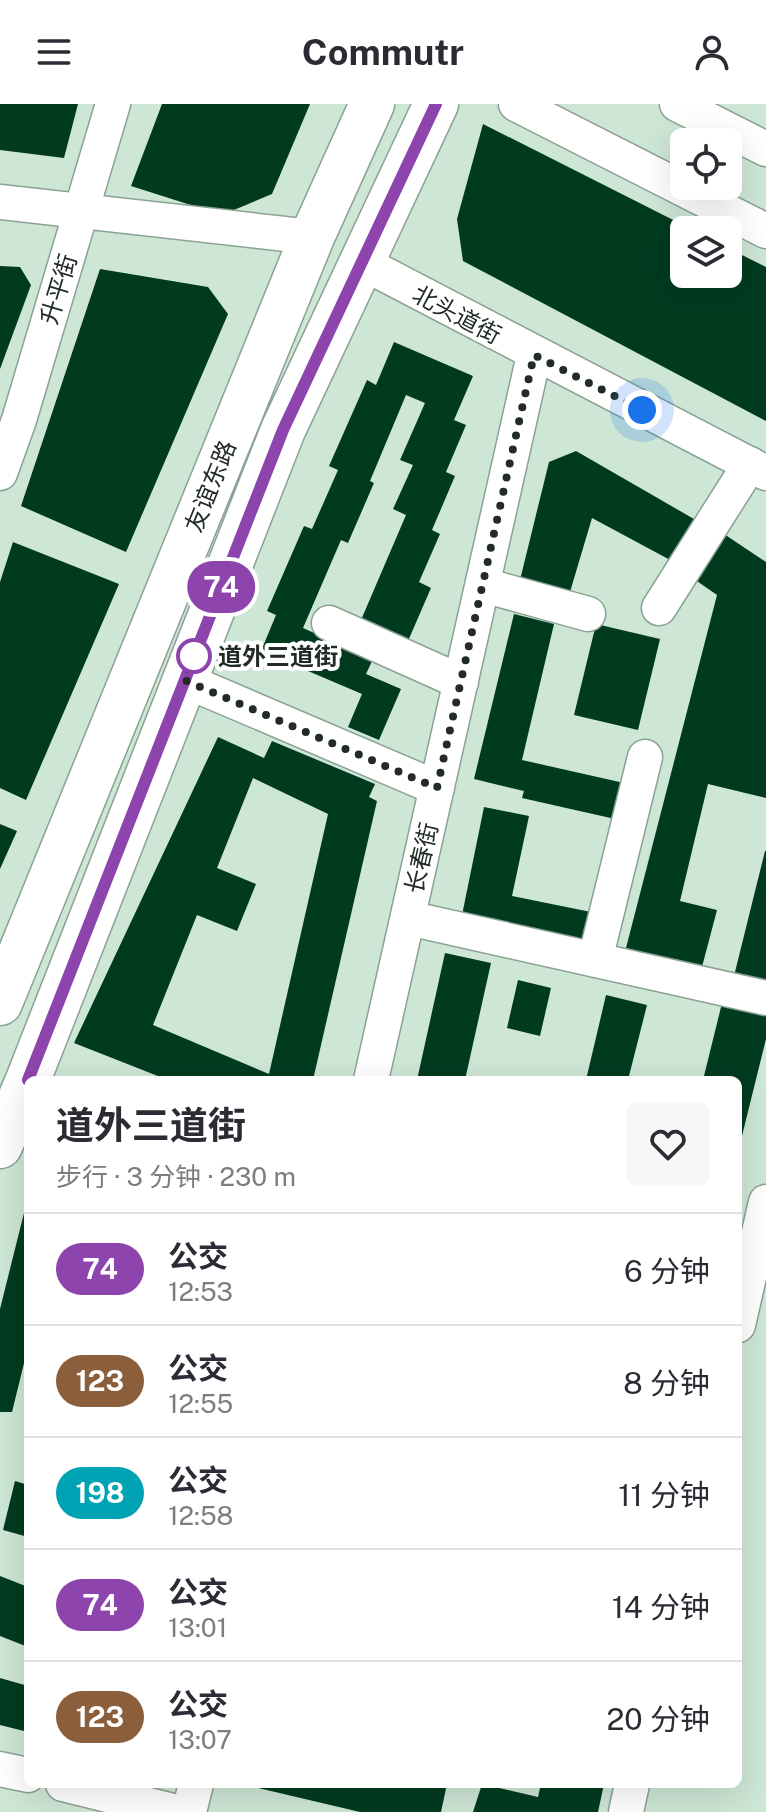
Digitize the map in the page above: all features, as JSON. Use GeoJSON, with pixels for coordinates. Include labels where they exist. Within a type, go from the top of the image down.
{"type":"FeatureCollection","features":[{"type":"Feature","properties":{"kind":"highway","name":"友谊东路"},"geometry":{"type":"LineString","coordinates":[[0,1003],[312,237],[372,104]]}},
{"type":"Feature","properties":{"kind":"highway","name":"友谊东路"},"geometry":{"type":"LineString","coordinates":[[31,1076],[283,430],[436,104]]}},
{"type":"Feature","properties":{"kind":"highway","name":"友谊东路"},"geometry":{"type":"LineString","coordinates":[[0,1146],[24,1091]]}},
{"type":"Feature","properties":{"kind":"street","name":"升平街"},"geometry":{"type":"LineString","coordinates":[[0,473],[113,104]]}},
{"type":"Feature","properties":{"kind":"street"},"geometry":{"type":"LineString","coordinates":[[516,104],[766,231]]}},
{"type":"Feature","properties":{"kind":"street"},"geometry":{"type":"LineString","coordinates":[[677,104],[766,149]]}},
{"type":"Feature","properties":{"kind":"street"},"geometry":{"type":"LineString","coordinates":[[0,202],[312,237]]}},
{"type":"Feature","properties":{"kind":"street","name":"北头道街"},"geometry":{"type":"LineString","coordinates":[[363,263],[534,355],[758,469]]}},
{"type":"Feature","properties":{"kind":"street","name":"长春街"},"geometry":{"type":"LineString","coordinates":[[372,1076],[534,355]]}},
{"type":"Feature","properties":{"kind":"street"},"geometry":{"type":"LineString","coordinates":[[659,608],[758,469]]}},
{"type":"Feature","properties":{"kind":"street"},"geometry":{"type":"LineString","coordinates":[[483,585],[588,614]]}},
{"type":"Feature","properties":{"kind":"street"},"geometry":{"type":"LineString","coordinates":[[329,623],[461,682]]}},
{"type":"Feature","properties":{"kind":"street"},"geometry":{"type":"LineString","coordinates":[[184,680],[437,788]]}},
{"type":"Feature","properties":{"kind":"street"},"geometry":{"type":"LineString","coordinates":[[595,960],[645,757]]}},
{"type":"Feature","properties":{"kind":"street"},"geometry":{"type":"LineString","coordinates":[[408,918],[766,998]]}},
{"type":"Feature","properties":{"kind":"street"},"geometry":{"type":"LineString","coordinates":[[742,1290],[746,1256],[766,1202]]}},
{"type":"Feature","properties":{"kind":"street"},"geometry":{"type":"LineString","coordinates":[[0,1769],[24,1774]]}},
{"type":"Feature","properties":{"kind":"street"},"geometry":{"type":"LineString","coordinates":[[79,1788],[177,1812]]}},
{"type":"Feature","properties":{"kind":"street"},"geometry":{"type":"LineString","coordinates":[[189,1812],[195,1788]]}},
{"type":"Feature","properties":{"kind":"street"},"geometry":{"type":"LineString","coordinates":[[626,1812],[631,1788]]}},
{"type":"Feature","properties":{"kind":"building"},"geometry":{"type":"Polygon","coordinates":[[[0,104],[78,104],[64,158],[0,150],[0,104]]]}},
{"type":"Feature","properties":{"kind":"building"},"geometry":{"type":"Polygon","coordinates":[[[162,104],[310,104],[272,194],[222,215],[131,186],[162,104]]]}},
{"type":"Feature","properties":{"kind":"building"},"geometry":{"type":"Polygon","coordinates":[[[483,124],[670,218],[670,288],[742,288],[742,255],[766,267],[766,421],[463,261],[457,219],[483,124]]]}},
{"type":"Feature","properties":{"kind":"building"},"geometry":{"type":"Polygon","coordinates":[[[0,266],[20,267],[31,285],[0,369],[0,266]]]}},
{"type":"Feature","properties":{"kind":"building"},"geometry":{"type":"Polygon","coordinates":[[[100,269],[208,287],[228,314],[126,552],[21,506],[100,269]]]}},
{"type":"Feature","properties":{"kind":"building"},"geometry":{"type":"Polygon","coordinates":[[[394,342],[473,376],[454,420],[466,425],[446,472],[455,476],[432,530],[440,534],[419,582],[431,588],[408,641],[361,620],[406,515],[393,509],[413,465],[400,460],[425,403],[406,395],[348,543],[341,540],[303,628],[373,659],[366,674],[401,689],[379,740],[348,727],[362,694],[261,651],[276,615],[267,611],[304,526],[312,529],[338,470],[329,466],[367,380],[376,385],[394,342]]]}},
{"type":"Feature","properties":{"kind":"building"},"geometry":{"type":"Polygon","coordinates":[[[576,451],[694,519],[672,561],[592,518],[570,592],[520,580],[549,462],[576,451]]]}},
{"type":"Feature","properties":{"kind":"building"},"geometry":{"type":"Polygon","coordinates":[[[724,534],[766,562],[766,798],[708,784],[680,901],[717,910],[702,967],[626,948],[717,595],[694,579],[724,534]]]}},
{"type":"Feature","properties":{"kind":"building"},"geometry":{"type":"Polygon","coordinates":[[[13,542],[119,584],[26,800],[0,788],[0,582],[13,542]]]}},
{"type":"Feature","properties":{"kind":"building"},"geometry":{"type":"Polygon","coordinates":[[[514,614],[554,624],[522,760],[624,783],[615,819],[522,798],[524,791],[474,779],[514,614]]]}},
{"type":"Feature","properties":{"kind":"building"},"geometry":{"type":"Polygon","coordinates":[[[596,624],[660,639],[638,730],[574,715],[596,624]]]}},
{"type":"Feature","properties":{"kind":"building"},"geometry":{"type":"Polygon","coordinates":[[[218,737],[264,758],[272,741],[375,784],[369,797],[377,801],[314,1076],[158,1076],[74,1043],[218,737]],[[253,778],[217,868],[256,884],[237,931],[197,915],[153,1025],[269,1074],[328,814],[253,778]]]}},
{"type":"Feature","properties":{"kind":"building"},"geometry":{"type":"Polygon","coordinates":[[[484,807],[529,816],[512,896],[591,912],[584,945],[461,920],[484,807]]]}},
{"type":"Feature","properties":{"kind":"building"},"geometry":{"type":"Polygon","coordinates":[[[0,824],[17,831],[0,869],[0,824]]]}},
{"type":"Feature","properties":{"kind":"building"},"geometry":{"type":"Polygon","coordinates":[[[766,851],[766,983],[734,976],[766,851]]]}},
{"type":"Feature","properties":{"kind":"building"},"geometry":{"type":"Polygon","coordinates":[[[445,953],[491,963],[466,1076],[418,1076],[445,953]]]}},
{"type":"Feature","properties":{"kind":"building"},"geometry":{"type":"Polygon","coordinates":[[[518,980],[551,988],[540,1036],[507,1028],[518,980]]]}},
{"type":"Feature","properties":{"kind":"building"},"geometry":{"type":"Polygon","coordinates":[[[606,995],[647,1005],[629,1076],[587,1076],[606,995]]]}},
{"type":"Feature","properties":{"kind":"building"},"geometry":{"type":"Polygon","coordinates":[[[723,999],[766,1009],[766,1039],[742,1136],[742,1076],[704,1076],[723,999]]]}},
{"type":"Feature","properties":{"kind":"building"},"geometry":{"type":"Polygon","coordinates":[[[24,1213],[24,1363],[12,1412],[0,1412],[0,1309],[24,1213]]]}},
{"type":"Feature","properties":{"kind":"building"},"geometry":{"type":"Polygon","coordinates":[[[15,1481],[24,1484],[24,1536],[3,1530],[15,1481]]]}},
{"type":"Feature","properties":{"kind":"building"},"geometry":{"type":"Polygon","coordinates":[[[0,1576],[24,1585],[24,1645],[0,1636],[0,1576]]]}},
{"type":"Feature","properties":{"kind":"building"},"geometry":{"type":"Polygon","coordinates":[[[0,1678],[24,1685],[24,1731],[0,1725],[0,1678]]]}},
{"type":"Feature","properties":{"kind":"building"},"geometry":{"type":"Polygon","coordinates":[[[259,1788],[446,1788],[441,1812],[360,1812],[259,1788]]]}},
{"type":"Feature","properties":{"kind":"building"},"geometry":{"type":"Polygon","coordinates":[[[481,1788],[499,1788],[538,1797],[540,1788],[603,1788],[598,1812],[473,1812],[481,1788]]]}},
{"type":"Feature","properties":{"kind":"bus line","name":"74"},"geometry":{"type":"LineString","coordinates":[[30,1076],[283,430],[436,104]]}},
{"type":"Feature","properties":{"kind":"place","name":"道外三道街"},"geometry":{"type":"Point","coordinates":[194,656]}},
{"type":"Feature","properties":{"kind":"route"},"geometry":{"type":"LineString","coordinates":[[194,656],[184,680],[437,788],[534,355],[642,410]]}}]}
